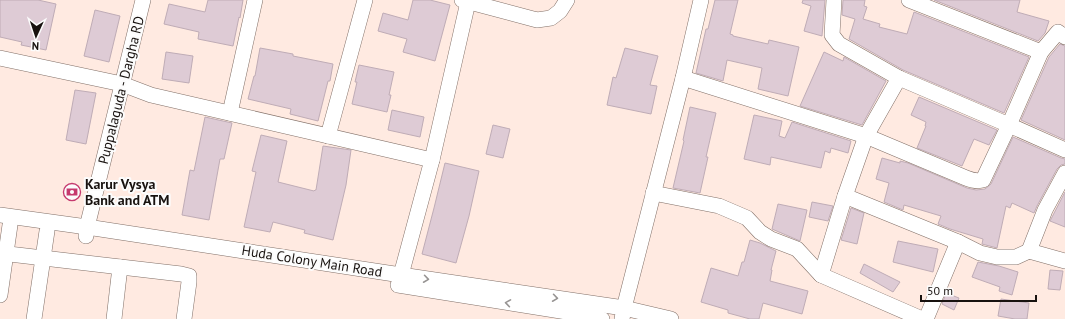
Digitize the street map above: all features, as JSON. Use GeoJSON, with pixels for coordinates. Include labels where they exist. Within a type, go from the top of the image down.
{"type":"FeatureCollection","features":[{"type":"Feature","properties":{"kind":"street","name":"Puppalaguda - Dargha RD"},"geometry":{"type":"LineString","coordinates":[[86,231],[143,0]]}},
{"type":"Feature","properties":{"kind":"street"},"geometry":{"type":"LineString","coordinates":[[230,113],[255,0]]}},
{"type":"Feature","properties":{"kind":"street"},"geometry":{"type":"LineString","coordinates":[[328,136],[365,0]]}},
{"type":"Feature","properties":{"kind":"street"},"geometry":{"type":"LineString","coordinates":[[401,275],[432,160],[465,1],[536,20],[551,18],[560,11],[567,0]]}},
{"type":"Feature","properties":{"kind":"street"},"geometry":{"type":"LineString","coordinates":[[623,313],[683,78],[701,0]]}},
{"type":"Feature","properties":{"kind":"street"},"geometry":{"type":"LineString","coordinates":[[834,0],[832,36],[838,44],[899,78],[1065,150]]}},
{"type":"Feature","properties":{"kind":"street"},"geometry":{"type":"LineString","coordinates":[[909,0],[1041,52]]}},
{"type":"Feature","properties":{"kind":"street"},"geometry":{"type":"LineString","coordinates":[[683,78],[866,136],[966,178],[980,181],[983,180],[1041,52],[1058,32],[1065,37]]}},
{"type":"Feature","properties":{"kind":"street"},"geometry":{"type":"LineString","coordinates":[[0,58],[122,84],[151,95],[432,160]]}},
{"type":"Feature","properties":{"kind":"street"},"geometry":{"type":"LineString","coordinates":[[821,275],[845,196],[866,136],[899,78]]}},
{"type":"Feature","properties":{"kind":"street"},"geometry":{"type":"LineString","coordinates":[[1029,251],[1045,210],[1065,173]]}},
{"type":"Feature","properties":{"kind":"street"},"geometry":{"type":"LineString","coordinates":[[654,193],[719,206],[747,218],[760,232],[771,239],[798,249],[821,275],[922,319]]}},
{"type":"Feature","properties":{"kind":"street"},"geometry":{"type":"LineString","coordinates":[[845,196],[958,242],[980,253],[997,257],[1016,256],[1029,251],[1065,261]]}},
{"type":"Feature","properties":{"kind":"street","name":"Huda Colony Main Road"},"geometry":{"type":"LineString","coordinates":[[0,215],[86,231],[401,275],[623,313],[671,319]]}},
{"type":"Feature","properties":{"kind":"street"},"geometry":{"type":"LineString","coordinates":[[0,295],[5,225],[47,231],[86,231],[243,261],[579,314],[602,319]]}},
{"type":"Feature","properties":{"kind":"street"},"geometry":{"type":"LineString","coordinates":[[34,319],[47,231]]}},
{"type":"Feature","properties":{"kind":"street"},"geometry":{"type":"LineString","coordinates":[[926,319],[958,242]]}},
{"type":"Feature","properties":{"kind":"street"},"geometry":{"type":"LineString","coordinates":[[3,253],[189,276],[184,319]]}},
{"type":"Feature","properties":{"kind":"street"},"geometry":{"type":"LineString","coordinates":[[114,319],[120,267]]}},
{"type":"Feature","properties":{"kind":"building"},"geometry":{"type":"Polygon","coordinates":[[[0,0],[38,0],[56,4],[46,50],[21,45],[22,42],[0,37],[0,0]]]}},
{"type":"Feature","properties":{"kind":"building"},"geometry":{"type":"Polygon","coordinates":[[[208,0],[243,0],[233,46],[198,39],[199,32],[164,24],[169,4],[205,12],[208,0]]]}},
{"type":"Feature","properties":{"kind":"building"},"geometry":{"type":"Polygon","coordinates":[[[413,0],[430,0],[450,5],[435,61],[403,52],[407,39],[378,31],[383,13],[408,20],[413,0]]]}},
{"type":"Feature","properties":{"kind":"building"},"geometry":{"type":"Polygon","coordinates":[[[715,0],[738,0],[730,34],[733,36],[768,44],[769,40],[799,47],[788,96],[758,89],[762,68],[727,60],[723,81],[696,73],[706,29],[708,29],[715,0]]]}},
{"type":"Feature","properties":{"kind":"building"},"geometry":{"type":"Polygon","coordinates":[[[803,0],[825,0],[822,36],[804,31],[811,6],[802,3],[803,0]]]}},
{"type":"Feature","properties":{"kind":"building"},"geometry":{"type":"Polygon","coordinates":[[[843,0],[865,0],[864,6],[867,7],[863,19],[880,24],[879,27],[907,34],[914,12],[1029,57],[1004,113],[903,70],[849,39],[855,19],[842,15],[843,0]]]}},
{"type":"Feature","properties":{"kind":"building"},"geometry":{"type":"Polygon","coordinates":[[[934,0],[1020,0],[1017,12],[1049,21],[1045,33],[1038,41],[934,0]]]}},
{"type":"Feature","properties":{"kind":"building"},"geometry":{"type":"Polygon","coordinates":[[[95,10],[120,16],[109,62],[84,56],[95,10]]]}},
{"type":"Feature","properties":{"kind":"building"},"geometry":{"type":"Polygon","coordinates":[[[1060,44],[1065,46],[1065,140],[1021,120],[1049,57],[1060,44]]]}},
{"type":"Feature","properties":{"kind":"building"},"geometry":{"type":"Polygon","coordinates":[[[260,48],[293,54],[293,56],[333,64],[330,81],[328,81],[318,121],[290,114],[291,109],[248,99],[255,76],[260,48]]]}},
{"type":"Feature","properties":{"kind":"building"},"geometry":{"type":"Polygon","coordinates":[[[625,48],[658,56],[650,85],[657,86],[651,114],[607,105],[613,77],[616,78],[625,48]]]}},
{"type":"Feature","properties":{"kind":"building"},"geometry":{"type":"Polygon","coordinates":[[[166,52],[193,56],[189,83],[162,79],[166,52]]]}},
{"type":"Feature","properties":{"kind":"building"},"geometry":{"type":"Polygon","coordinates":[[[824,52],[843,61],[844,57],[886,81],[862,125],[800,106],[824,52]]]}},
{"type":"Feature","properties":{"kind":"building"},"geometry":{"type":"Polygon","coordinates":[[[359,65],[394,72],[387,112],[352,104],[359,65]]]}},
{"type":"Feature","properties":{"kind":"building"},"geometry":{"type":"Polygon","coordinates":[[[75,90],[96,93],[86,144],[66,140],[75,90]]]}},
{"type":"Feature","properties":{"kind":"building"},"geometry":{"type":"Polygon","coordinates":[[[919,97],[997,130],[989,145],[974,139],[962,166],[917,148],[926,126],[926,122],[911,115],[919,97]]]}},
{"type":"Feature","properties":{"kind":"building"},"geometry":{"type":"Polygon","coordinates":[[[690,107],[716,113],[700,193],[673,188],[690,107]]]}},
{"type":"Feature","properties":{"kind":"building"},"geometry":{"type":"Polygon","coordinates":[[[392,110],[424,117],[420,137],[388,130],[392,110]]]}},
{"type":"Feature","properties":{"kind":"building"},"geometry":{"type":"Polygon","coordinates":[[[754,115],[782,121],[779,136],[785,138],[792,122],[851,141],[848,153],[831,148],[830,153],[825,151],[821,168],[771,157],[770,165],[744,159],[754,115]]]}},
{"type":"Feature","properties":{"kind":"building"},"geometry":{"type":"Polygon","coordinates":[[[205,117],[232,123],[224,159],[220,159],[209,220],[182,215],[190,170],[194,171],[205,117]]]}},
{"type":"Feature","properties":{"kind":"building"},"geometry":{"type":"Polygon","coordinates":[[[493,125],[510,129],[503,158],[486,154],[493,125]]]}},
{"type":"Feature","properties":{"kind":"building"},"geometry":{"type":"Polygon","coordinates":[[[261,135],[287,141],[278,182],[314,191],[316,190],[323,146],[351,150],[346,185],[333,240],[304,233],[305,230],[273,222],[270,232],[244,227],[256,172],[252,171],[261,135]]]}},
{"type":"Feature","properties":{"kind":"building"},"geometry":{"type":"Polygon","coordinates":[[[1013,137],[1065,159],[1065,164],[1061,165],[1057,169],[1034,213],[1012,203],[1010,208],[1006,206],[997,248],[982,244],[983,239],[938,224],[941,216],[904,205],[903,210],[884,202],[889,183],[876,179],[882,158],[900,163],[900,161],[908,163],[967,188],[976,190],[985,189],[991,184],[1013,137]]]}},
{"type":"Feature","properties":{"kind":"building"},"geometry":{"type":"Polygon","coordinates":[[[445,163],[479,171],[469,216],[456,263],[422,254],[445,163]]]}},
{"type":"Feature","properties":{"kind":"building"},"geometry":{"type":"Polygon","coordinates":[[[1065,192],[1065,227],[1050,221],[1065,192]]]}},
{"type":"Feature","properties":{"kind":"building"},"geometry":{"type":"Polygon","coordinates":[[[812,202],[833,206],[828,221],[809,217],[812,202]]]}},
{"type":"Feature","properties":{"kind":"building"},"geometry":{"type":"Polygon","coordinates":[[[778,204],[807,210],[800,241],[772,229],[778,204]]]}},
{"type":"Feature","properties":{"kind":"building"},"geometry":{"type":"Polygon","coordinates":[[[851,208],[864,213],[857,244],[841,240],[851,208]]]}},
{"type":"Feature","properties":{"kind":"building"},"geometry":{"type":"Polygon","coordinates":[[[750,240],[776,251],[770,281],[808,291],[802,314],[763,303],[759,319],[750,319],[728,313],[728,310],[701,302],[711,268],[738,276],[742,262],[744,262],[750,240]]]}},
{"type":"Feature","properties":{"kind":"building"},"geometry":{"type":"Polygon","coordinates":[[[898,241],[938,249],[933,272],[893,262],[898,241]]]}},
{"type":"Feature","properties":{"kind":"building"},"geometry":{"type":"Polygon","coordinates":[[[978,262],[999,266],[1018,272],[1012,295],[999,291],[1000,287],[972,277],[978,262]]]}},
{"type":"Feature","properties":{"kind":"building"},"geometry":{"type":"Polygon","coordinates":[[[864,264],[900,282],[893,292],[860,273],[864,264]]]}},
{"type":"Feature","properties":{"kind":"building"},"geometry":{"type":"Polygon","coordinates":[[[1050,270],[1063,271],[1060,290],[1048,289],[1050,270]]]}},
{"type":"Feature","properties":{"kind":"building"},"geometry":{"type":"Polygon","coordinates":[[[946,293],[959,298],[954,310],[942,304],[946,293]]]}},
{"type":"Feature","properties":{"kind":"building"},"geometry":{"type":"Polygon","coordinates":[[[1001,299],[1029,303],[1027,319],[1015,319],[998,316],[1001,299]]]}},
{"type":"Feature","properties":{"kind":"place","name":"Karur Vysya Bank and ATM"},"geometry":{"type":"Point","coordinates":[72,192]}}]}
